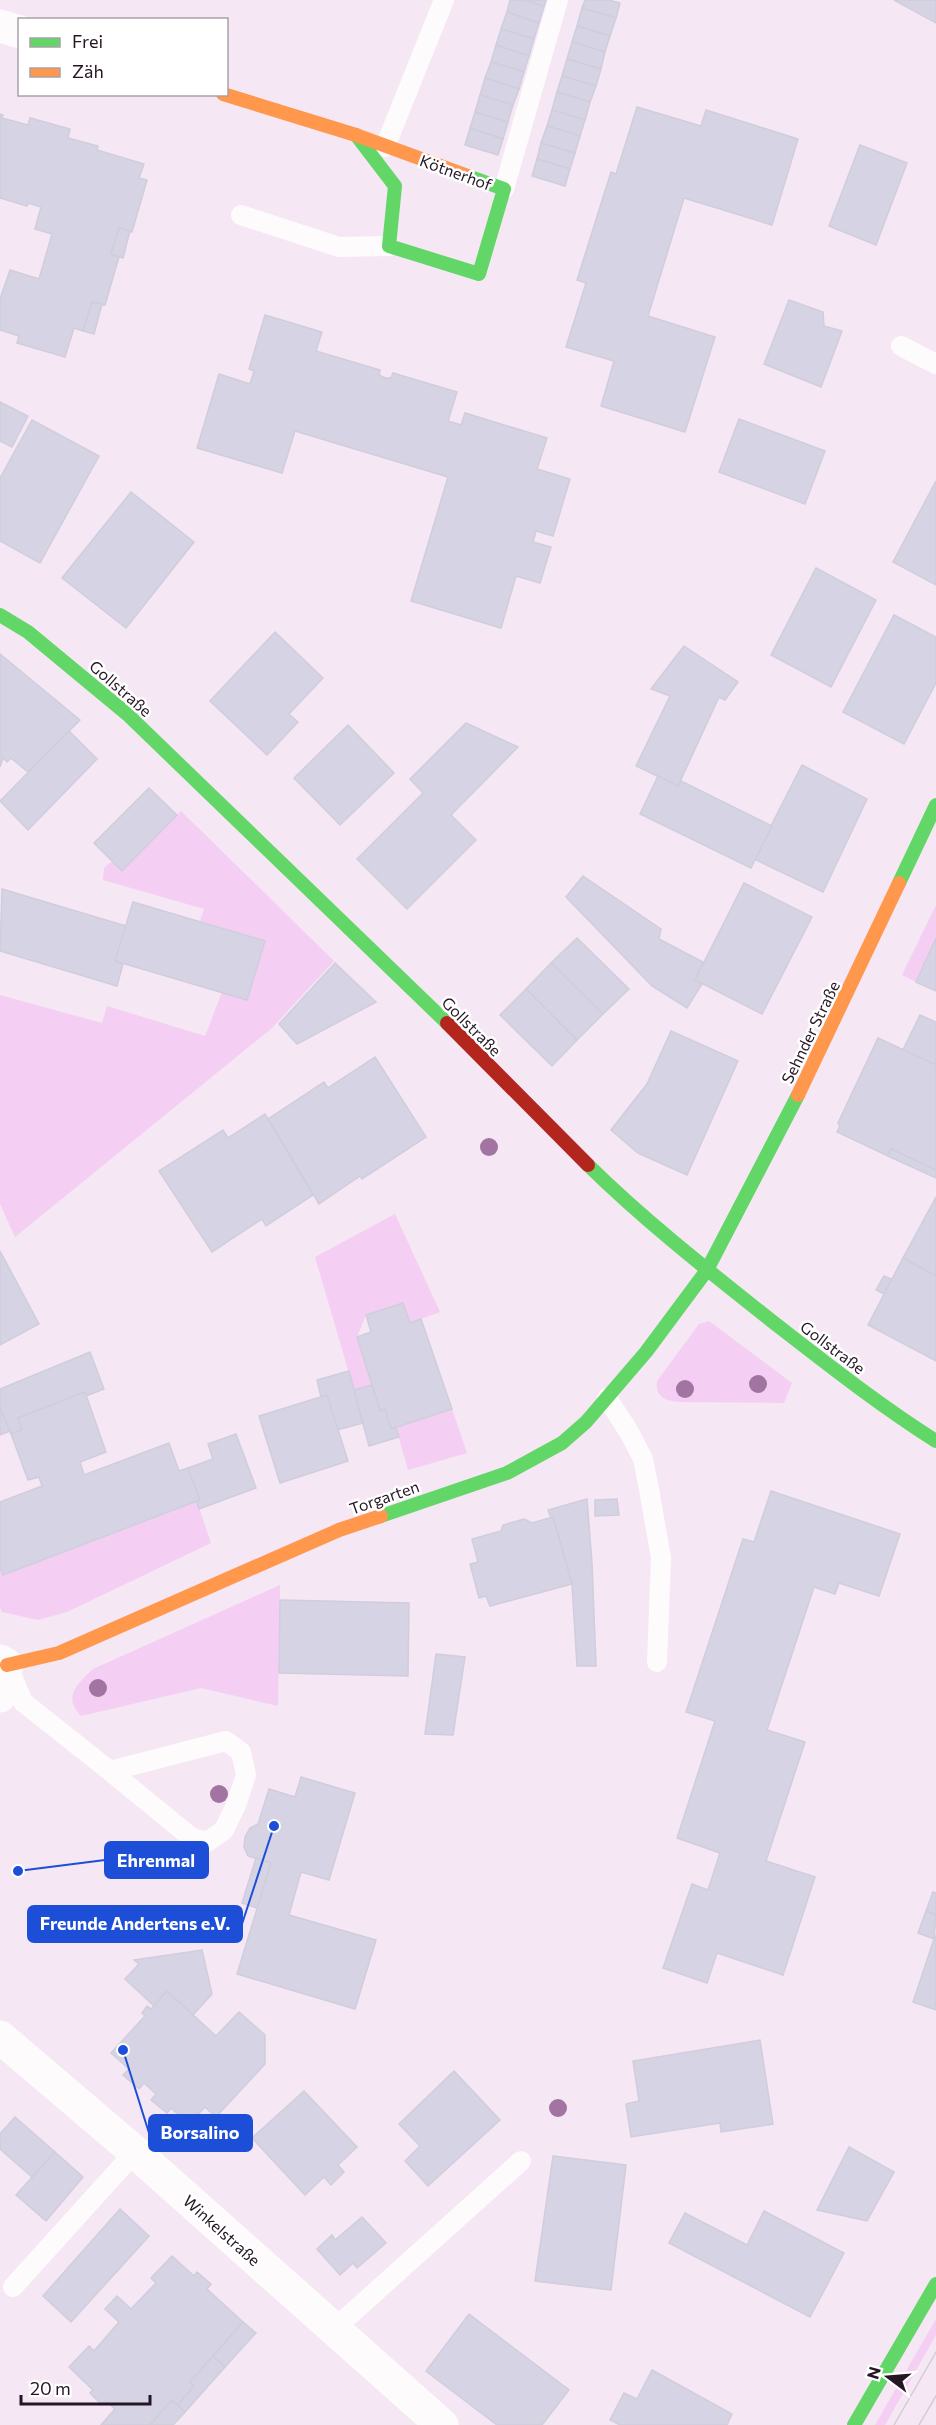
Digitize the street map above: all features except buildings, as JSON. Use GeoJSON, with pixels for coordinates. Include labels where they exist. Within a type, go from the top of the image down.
{"type":"FeatureCollection","features":[{"type":"Feature","properties":{"kind":"street"},"geometry":{"type":"LineString","coordinates":[[0,26],[18,31]]}},
{"type":"Feature","properties":{"kind":"street","name":"Kötnerhof"},"geometry":{"type":"LineString","coordinates":[[228,96],[356,135],[504,189],[479,274],[389,246]]}},
{"type":"Feature","properties":{"kind":"street"},"geometry":{"type":"LineString","coordinates":[[356,135],[395,186],[389,246]]}},
{"type":"Feature","properties":{"kind":"street","name":"Gollstraße"},"geometry":{"type":"LineString","coordinates":[[0,615],[28,632],[127,714],[401,977],[590,1167],[707,1270],[846,1378],[936,1442]]}},
{"type":"Feature","properties":{"kind":"street","name":"Sehnder Straße"},"geometry":{"type":"LineString","coordinates":[[707,1270],[781,1130],[936,805]]}},
{"type":"Feature","properties":{"kind":"street","name":"Torgarten"},"geometry":{"type":"LineString","coordinates":[[2,1674],[58,1653],[339,1530],[507,1473],[562,1443],[586,1422],[646,1352],[707,1270]]}},
{"type":"Feature","properties":{"kind":"street","name":"Winkelstraße"},"geometry":{"type":"LineString","coordinates":[[0,2037],[135,2152],[442,2425]]}},
{"type":"Feature","properties":{"kind":"street"},"geometry":{"type":"LineString","coordinates":[[854,2425],[936,2284]]}},
{"type":"Feature","properties":{"kind":"lane"},"geometry":{"type":"LineString","coordinates":[[385,147],[444,0]]}},
{"type":"Feature","properties":{"kind":"lane"},"geometry":{"type":"LineString","coordinates":[[504,189],[558,0]]}},
{"type":"Feature","properties":{"kind":"lane"},"geometry":{"type":"LineString","coordinates":[[241,215],[339,246],[389,246]]}},
{"type":"Feature","properties":{"kind":"lane"},"geometry":{"type":"LineString","coordinates":[[901,346],[936,364]]}},
{"type":"Feature","properties":{"kind":"lane"},"geometry":{"type":"LineString","coordinates":[[607,1398],[643,1459],[649,1489],[662,1558],[657,1662]]}},
{"type":"Feature","properties":{"kind":"lane"},"geometry":{"type":"LineString","coordinates":[[2,1674],[23,1702],[192,1838],[207,1842],[224,1830],[246,1775],[241,1752],[226,1741],[110,1771]]}},
{"type":"Feature","properties":{"kind":"lane"},"geometry":{"type":"LineString","coordinates":[[12,2287],[135,2152]]}},
{"type":"Feature","properties":{"kind":"lane"},"geometry":{"type":"LineString","coordinates":[[333,2330],[521,2161]]}},
{"type":"Feature","properties":{"kind":"shaded area"},"geometry":{"type":"Polygon","coordinates":[[[181,811],[334,961],[272,1028],[15,1237],[0,1204],[0,995],[102,1023],[107,1006],[205,1036],[222,992],[247,999],[265,941],[200,921],[204,909],[103,880],[104,868],[112,861],[122,871],[181,811]]]}},
{"type":"Feature","properties":{"kind":"shaded area"},"geometry":{"type":"Polygon","coordinates":[[[936,905],[936,938],[916,982],[902,975],[936,905]]]}},
{"type":"Feature","properties":{"kind":"shaded area"},"geometry":{"type":"Polygon","coordinates":[[[395,1214],[440,1312],[410,1323],[402,1304],[366,1315],[357,1337],[372,1385],[354,1390],[315,1257],[395,1214]]]}},
{"type":"Feature","properties":{"kind":"shaded area"},"geometry":{"type":"Polygon","coordinates":[[[709,1321],[792,1383],[784,1403],[678,1402],[659,1394],[657,1381],[699,1324],[709,1321]]]}},
{"type":"Feature","properties":{"kind":"shaded area"},"geometry":{"type":"Polygon","coordinates":[[[452,1409],[467,1453],[408,1470],[396,1428],[452,1409]]]}},
{"type":"Feature","properties":{"kind":"shaded area"},"geometry":{"type":"Polygon","coordinates":[[[197,1502],[211,1543],[67,1612],[38,1620],[2,1612],[0,1608],[0,1567],[4,1575],[197,1502]]]}},
{"type":"Feature","properties":{"kind":"shaded area"},"geometry":{"type":"Polygon","coordinates":[[[280,1585],[278,1706],[201,1688],[81,1716],[75,1709],[72,1696],[74,1691],[93,1669],[280,1585]]]}},
{"type":"Feature","properties":{"kind":"shaded area"},"geometry":{"type":"Polygon","coordinates":[[[936,2319],[936,2335],[885,2425],[875,2425],[936,2319]]]}},
{"type":"Feature","properties":{"kind":"tram line"},"geometry":{"type":"LineString","coordinates":[[894,2425],[936,2352]]}},
{"type":"Feature","properties":{"kind":"tram line"},"geometry":{"type":"LineString","coordinates":[[919,2425],[936,2396]]}},
{"type":"Feature","properties":{"kind":"traffic: fast"},"geometry":{"type":"LineString","coordinates":[[356,135],[395,186],[389,246],[479,274],[504,189],[468,176]]}},
{"type":"Feature","properties":{"kind":"traffic: fast"},"geometry":{"type":"LineString","coordinates":[[0,615],[28,632],[127,714],[447,1023]]}},
{"type":"Feature","properties":{"kind":"traffic: fast"},"geometry":{"type":"LineString","coordinates":[[899,883],[936,805]]}},
{"type":"Feature","properties":{"kind":"traffic: fast"},"geometry":{"type":"LineString","coordinates":[[381,1516],[507,1473],[562,1443],[586,1422],[646,1352],[707,1270],[798,1095]]}},
{"type":"Feature","properties":{"kind":"traffic: fast"},"geometry":{"type":"LineString","coordinates":[[588,1165],[655,1227],[773,1322],[873,1398],[936,1441]]}},
{"type":"Feature","properties":{"kind":"traffic: fast"},"geometry":{"type":"LineString","coordinates":[[854,2425],[936,2284]]}},
{"type":"Feature","properties":{"kind":"traffic: slow"},"geometry":{"type":"LineString","coordinates":[[228,96],[356,135],[468,176]]}},
{"type":"Feature","properties":{"kind":"traffic: slow"},"geometry":{"type":"LineString","coordinates":[[798,1095],[899,883]]}},
{"type":"Feature","properties":{"kind":"traffic: slow"},"geometry":{"type":"LineString","coordinates":[[7,1665],[59,1653],[339,1530],[381,1516]]}},
{"type":"Feature","properties":{"kind":"traffic: jam"},"geometry":{"type":"LineString","coordinates":[[447,1023],[588,1165]]}},
{"type":"Feature","properties":{"kind":"place","name":"Freunde Andertens e.V."},"geometry":{"type":"Point","coordinates":[274,1826]}},
{"type":"Feature","properties":{"kind":"place","name":"Ehrenmal"},"geometry":{"type":"Point","coordinates":[18,1871]}},
{"type":"Feature","properties":{"kind":"place","name":"Borsalino"},"geometry":{"type":"Point","coordinates":[123,2050]}}]}
